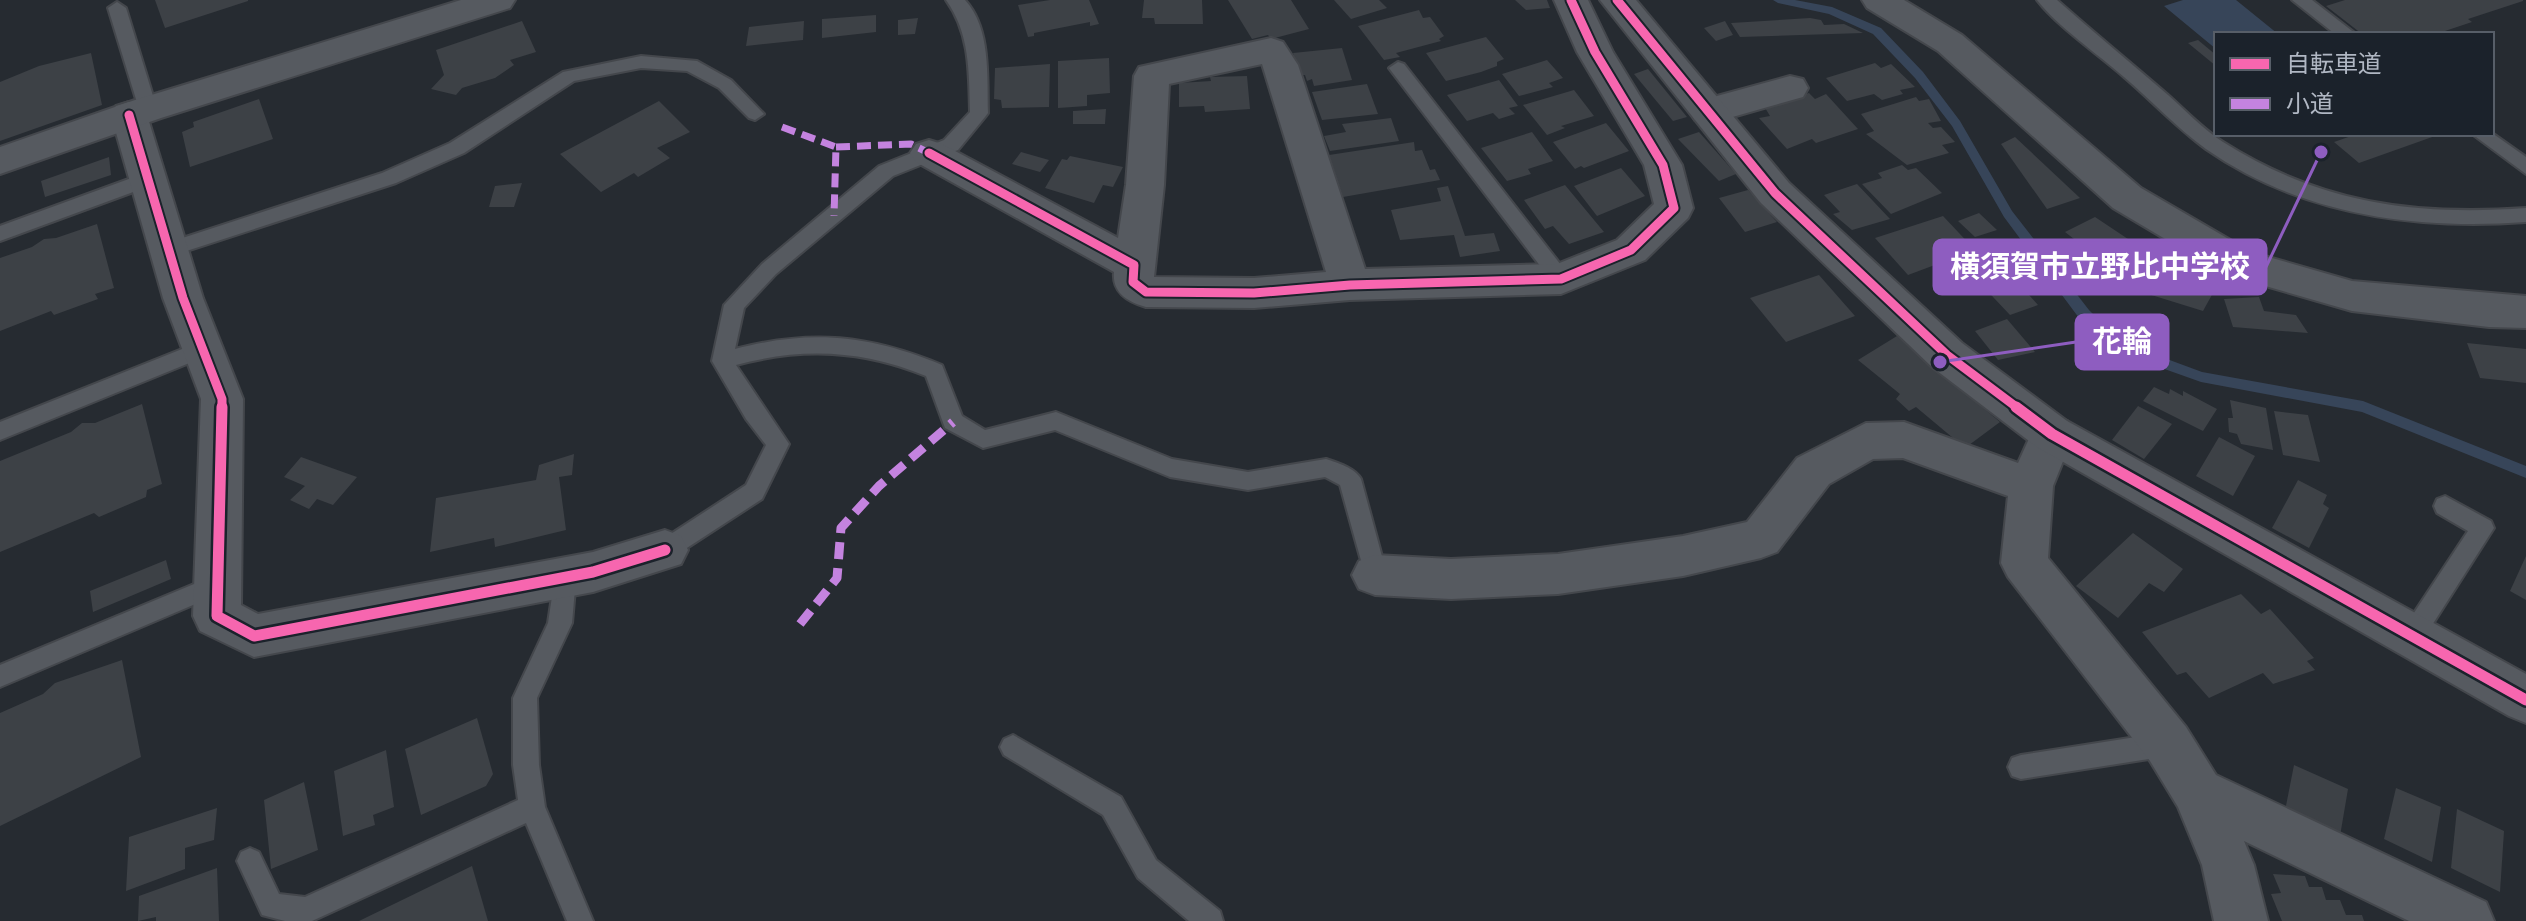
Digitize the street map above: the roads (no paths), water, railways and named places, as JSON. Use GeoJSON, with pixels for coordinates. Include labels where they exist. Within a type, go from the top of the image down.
{"type":"FeatureCollection","features":[{"type":"Feature","properties":{"kind":"street"},"geometry":{"type":"LineString","coordinates":[[0,161],[138,112],[498,0]]}},
{"type":"Feature","properties":{"kind":"street"},"geometry":{"type":"LineString","coordinates":[[1350,285],[1280,65],[1271,50],[1152,76],[1145,185],[1133,282],[1146,292],[1254,293],[1350,285],[1561,279],[1590,270],[1631,250],[1674,208],[1663,165],[1595,52],[1571,0]]}},
{"type":"Feature","properties":{"kind":"street"},"geometry":{"type":"LineString","coordinates":[[1617,0],[1775,193],[1947,355],[2052,434],[2526,700]]}},
{"type":"Feature","properties":{"kind":"street"},"geometry":{"type":"LineString","coordinates":[[1879,0],[1950,43],[2127,198],[2238,263],[2352,296],[2526,312]]}},
{"type":"Feature","properties":{"kind":"street"},"geometry":{"type":"LineString","coordinates":[[1708,111],[1790,88]]}},
{"type":"Feature","properties":{"kind":"street"},"geometry":{"type":"LineString","coordinates":[[138,112],[148,179],[168,250],[222,399],[217,616],[254,636],[564,577],[665,550]]}},
{"type":"Feature","properties":{"kind":"street"},"geometry":{"type":"LineString","coordinates":[[929,153],[971,179],[1134,265]]}},
{"type":"Feature","properties":{"kind":"street"},"geometry":{"type":"LineString","coordinates":[[2052,434],[2031,486],[2024,563],[2168,744],[2198,792],[2228,865],[2241,921]]}},
{"type":"Feature","properties":{"kind":"street"},"geometry":{"type":"LineString","coordinates":[[1375,575],[1451,579],[1558,574],[1683,556],[1761,538],[1813,471],[1866,441],[1904,440],[2031,486]]}},
{"type":"Feature","properties":{"kind":"street"},"geometry":{"type":"LineString","coordinates":[[2198,792],[2467,921]]}},
{"type":"Feature","properties":{"kind":"lane"},"geometry":{"type":"LineString","coordinates":[[665,550],[754,492],[778,444],[754,413],[722,361],[734,305],[769,269],[886,171],[951,145],[979,113],[976,53],[964,7],[955,0]]}},
{"type":"Feature","properties":{"kind":"lane"},"geometry":{"type":"LineString","coordinates":[[2046,0],[2215,145],[2282,184],[2343,204],[2407,218],[2476,220],[2526,215]]}},
{"type":"Feature","properties":{"kind":"lane"},"geometry":{"type":"LineString","coordinates":[[2301,0],[2344,32]]}},
{"type":"Feature","properties":{"kind":"lane"},"geometry":{"type":"LineString","coordinates":[[117,8],[138,112]]}},
{"type":"Feature","properties":{"kind":"lane"},"geometry":{"type":"LineString","coordinates":[[168,250],[389,178],[457,148],[569,76],[641,62],[691,65],[725,84],[755,114]]}},
{"type":"Feature","properties":{"kind":"lane"},"geometry":{"type":"LineString","coordinates":[[1398,68],[1561,279]]}},
{"type":"Feature","properties":{"kind":"lane"},"geometry":{"type":"LineString","coordinates":[[2484,136],[2526,167]]}},
{"type":"Feature","properties":{"kind":"lane"},"geometry":{"type":"LineString","coordinates":[[0,234],[148,179]]}},
{"type":"Feature","properties":{"kind":"lane"},"geometry":{"type":"LineString","coordinates":[[722,361],[770,347],[836,343],[894,353],[935,371],[953,422],[983,439],[1056,421],[1170,468],[1248,481],[1326,468],[1350,479],[1375,575]]}},
{"type":"Feature","properties":{"kind":"lane"},"geometry":{"type":"LineString","coordinates":[[0,431],[202,349]]}},
{"type":"Feature","properties":{"kind":"lane"},"geometry":{"type":"LineString","coordinates":[[2412,636],[2483,528],[2445,506]]}},
{"type":"Feature","properties":{"kind":"lane"},"geometry":{"type":"LineString","coordinates":[[564,577],[560,623],[525,698],[526,765],[532,807],[580,921]]}},
{"type":"Feature","properties":{"kind":"lane"},"geometry":{"type":"LineString","coordinates":[[0,676],[218,584]]}},
{"type":"Feature","properties":{"kind":"lane"},"geometry":{"type":"LineString","coordinates":[[2021,767],[2168,744]]}},
{"type":"Feature","properties":{"kind":"lane"},"geometry":{"type":"LineString","coordinates":[[1013,747],[1112,806],[1147,869],[1210,921]]}},
{"type":"Feature","properties":{"kind":"lane"},"geometry":{"type":"LineString","coordinates":[[250,861],[271,906],[306,910],[532,807]]}},
{"type":"Feature","properties":{"kind":"water"},"geometry":{"type":"Polygon","coordinates":[[[2183,0],[2236,0],[2276,32],[2214,32],[2214,47],[2164,6],[2183,0]]]}},
{"type":"Feature","properties":{"kind":"waterway"},"geometry":{"type":"LineString","coordinates":[[1778,0],[1832,11],[1877,31],[1919,75],[1956,124],[2008,214],[2084,314],[2116,346],[2201,377],[2363,407],[2526,472]]}},
{"type":"Feature","properties":{"kind":"place","name":"横須賀市立野比中学校"},"geometry":{"type":"Point","coordinates":[2321,152]}},
{"type":"Feature","properties":{"kind":"place","name":"花輪"},"geometry":{"type":"Point","coordinates":[1940,362]}}]}
